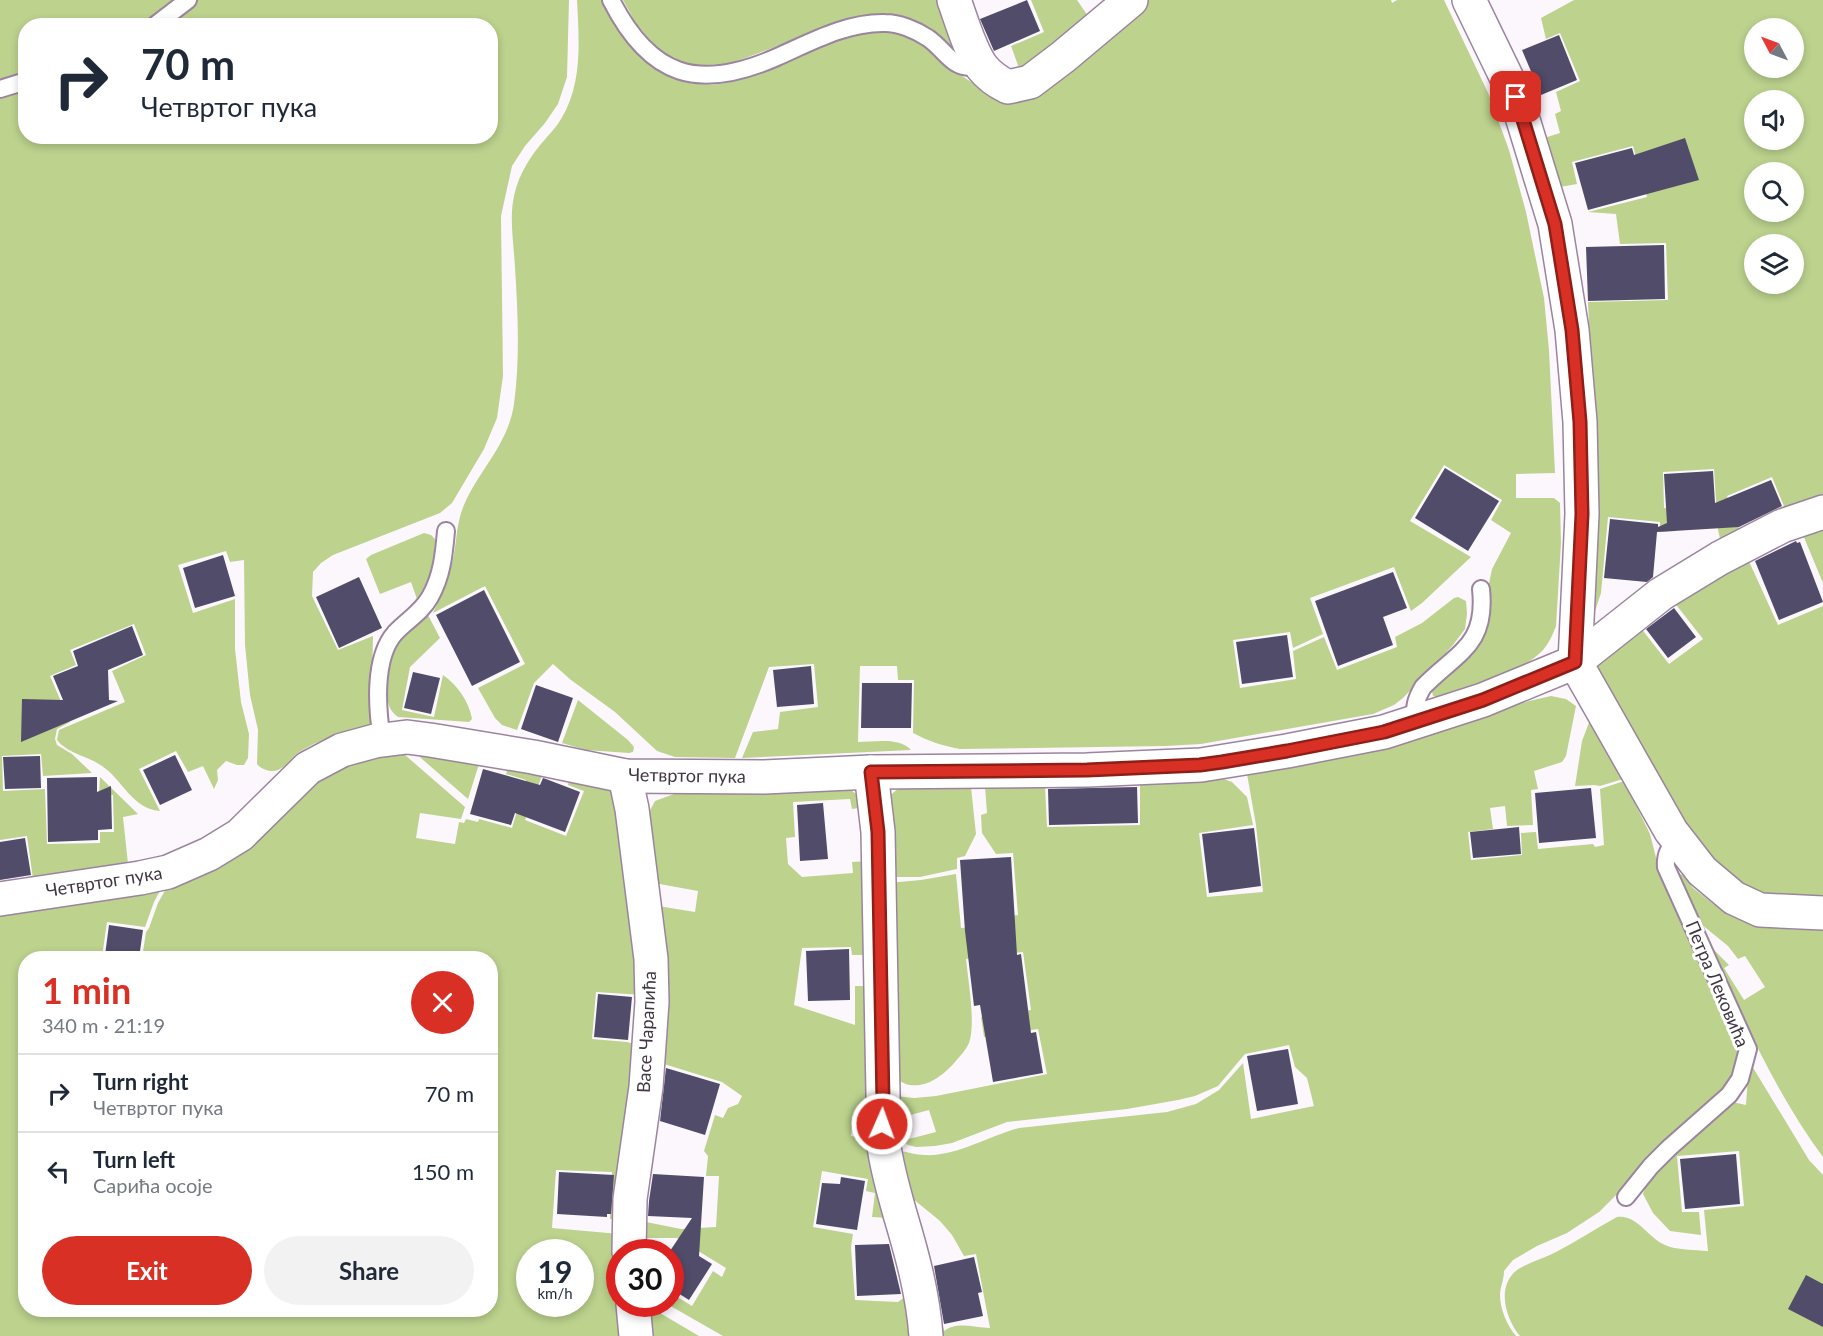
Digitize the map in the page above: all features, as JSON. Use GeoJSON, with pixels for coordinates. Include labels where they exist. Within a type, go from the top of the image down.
{"type":"FeatureCollection","features":[{"type":"Feature","properties":{"kind":"street"},"geometry":{"type":"LineString","coordinates":[[954,0],[981,66],[995,80],[1008,87],[1030,82],[1131,0]]}},
{"type":"Feature","properties":{"kind":"street"},"geometry":{"type":"LineString","coordinates":[[1468,0],[1516,97],[1555,224],[1572,330],[1580,422],[1582,514],[1575,662],[1671,831],[1702,871],[1734,898],[1760,909],[1823,913]]}},
{"type":"Feature","properties":{"kind":"street","name":"Четвртог пука"},"geometry":{"type":"LineString","coordinates":[[0,899],[168,872],[209,854],[240,835],[308,768],[342,750],[382,740],[407,737],[430,740],[625,776],[764,777],[871,772],[1087,770],[1200,765],[1373,734],[1483,700],[1575,662],[1661,594],[1720,558],[1782,526],[1823,512]]}},
{"type":"Feature","properties":{"kind":"street"},"geometry":{"type":"LineString","coordinates":[[871,772],[878,832],[884,1146],[895,1196],[914,1262],[926,1336]]}},
{"type":"Feature","properties":{"kind":"street","name":"Васе Чарапића"},"geometry":{"type":"LineString","coordinates":[[625,776],[632,809],[651,959],[652,1002],[646,1087],[630,1199],[629,1239]]}},
{"type":"Feature","properties":{"kind":"street"},"geometry":{"type":"LineString","coordinates":[[634,1317],[636,1336]]}},
{"type":"Feature","properties":{"kind":"lane"},"geometry":{"type":"LineString","coordinates":[[164,18],[188,0]]}},
{"type":"Feature","properties":{"kind":"lane"},"geometry":{"type":"LineString","coordinates":[[611,0],[628,28],[649,54],[660,63],[686,74],[714,74],[753,66],[826,34],[885,23],[913,30],[928,38],[955,63],[973,68],[981,66]]}},
{"type":"Feature","properties":{"kind":"lane"},"geometry":{"type":"LineString","coordinates":[[0,89],[18,83]]}},
{"type":"Feature","properties":{"kind":"lane"},"geometry":{"type":"LineString","coordinates":[[382,740],[379,721],[381,662],[395,633],[422,610],[439,580],[446,531]]}},
{"type":"Feature","properties":{"kind":"lane"},"geometry":{"type":"LineString","coordinates":[[1417,721],[1415,707],[1423,687],[1471,644],[1477,633],[1481,621],[1481,589]]}},
{"type":"Feature","properties":{"kind":"lane","name":"Петра Лековића"},"geometry":{"type":"LineString","coordinates":[[1626,1197],[1669,1148],[1729,1095],[1740,1079],[1748,1049],[1666,867],[1667,852],[1677,840]]}},
{"type":"Feature","properties":{"kind":"green space"},"geometry":{"type":"Polygon","coordinates":[[[0,0],[569,0],[567,77],[558,104],[512,166],[501,216],[503,376],[497,418],[484,449],[452,503],[440,513],[333,555],[313,572],[312,596],[338,650],[373,636],[371,723],[369,726],[315,743],[299,752],[278,770],[269,771],[259,766],[257,764],[258,730],[250,695],[245,645],[244,560],[230,562],[226,551],[178,565],[193,613],[235,599],[235,649],[241,702],[249,734],[248,758],[244,765],[226,761],[217,770],[218,780],[214,789],[203,766],[188,772],[176,751],[139,769],[160,811],[142,805],[102,766],[72,752],[57,740],[59,730],[125,702],[112,671],[146,655],[134,624],[70,650],[76,665],[50,676],[70,722],[57,729],[55,739],[57,745],[72,754],[92,773],[43,776],[41,754],[2,756],[3,791],[45,789],[47,844],[100,843],[100,832],[114,832],[113,795],[99,794],[100,777],[138,814],[123,817],[128,864],[33,879],[27,836],[0,840],[0,0]]]}},
{"type":"Feature","properties":{"kind":"green space"},"geometry":{"type":"Polygon","coordinates":[[[577,0],[603,0],[613,19],[639,52],[654,66],[690,83],[710,85],[733,81],[814,48],[864,32],[880,31],[897,32],[911,37],[961,75],[996,94],[1147,0],[1391,0],[1392,3],[1397,0],[1444,0],[1489,95],[1509,150],[1526,212],[1544,298],[1555,473],[1516,474],[1516,498],[1554,498],[1560,503],[1561,543],[1556,626],[1543,650],[1521,666],[1494,678],[1438,697],[1433,696],[1432,691],[1476,646],[1492,569],[1511,533],[1491,520],[1502,500],[1444,465],[1410,521],[1471,557],[1422,603],[1411,611],[1394,567],[1310,598],[1323,634],[1293,648],[1290,632],[1233,640],[1240,688],[1296,679],[1293,651],[1324,637],[1337,670],[1397,647],[1395,637],[1422,623],[1454,598],[1458,597],[1466,601],[1465,629],[1453,645],[1403,698],[1394,705],[1373,714],[1201,744],[960,749],[936,743],[913,733],[914,680],[898,680],[897,666],[860,666],[858,742],[894,742],[911,750],[742,758],[753,732],[778,729],[780,712],[818,707],[814,664],[769,667],[735,758],[675,757],[657,751],[615,712],[553,664],[534,683],[517,730],[502,725],[495,718],[478,688],[525,664],[485,586],[433,613],[450,569],[464,505],[499,445],[511,419],[518,353],[513,205],[522,172],[559,122],[573,91],[578,61],[577,0]]]}},
{"type":"Feature","properties":{"kind":"green space"},"geometry":{"type":"Polygon","coordinates":[[[623,0],[947,0],[968,62],[927,31],[836,24],[727,65],[698,67],[671,59],[658,50],[635,22],[623,0]]]}},
{"type":"Feature","properties":{"kind":"green space"},"geometry":{"type":"Polygon","coordinates":[[[1031,0],[1077,0],[1088,16],[1038,61],[1019,68],[1011,46],[1044,32],[1031,0]]]}},
{"type":"Feature","properties":{"kind":"green space"},"geometry":{"type":"Polygon","coordinates":[[[1574,0],[1823,0],[1823,504],[1788,516],[1772,477],[1727,496],[1741,534],[1721,543],[1714,469],[1663,472],[1664,508],[1675,509],[1676,531],[1660,532],[1660,522],[1608,517],[1601,593],[1593,617],[1596,472],[1588,302],[1668,300],[1666,243],[1620,244],[1616,214],[1588,212],[1647,197],[1633,146],[1572,162],[1577,184],[1560,187],[1544,138],[1560,133],[1555,114],[1561,111],[1556,92],[1580,81],[1560,33],[1546,39],[1541,18],[1574,0]]]}},
{"type":"Feature","properties":{"kind":"green space"},"geometry":{"type":"Polygon","coordinates":[[[1823,527],[1823,583],[1803,535],[1823,527]]]}},
{"type":"Feature","properties":{"kind":"green space"},"geometry":{"type":"Polygon","coordinates":[[[424,533],[435,539],[434,556],[428,578],[417,599],[411,582],[380,594],[366,559],[424,533]]]}},
{"type":"Feature","properties":{"kind":"green space"},"geometry":{"type":"Polygon","coordinates":[[[1747,557],[1778,625],[1823,606],[1823,898],[1766,896],[1756,892],[1727,874],[1688,834],[1597,664],[1640,627],[1669,664],[1703,639],[1674,602],[1747,557]]]}},
{"type":"Feature","properties":{"kind":"green space"},"geometry":{"type":"Polygon","coordinates":[[[428,615],[440,638],[410,667],[402,710],[434,717],[443,675],[458,689],[465,700],[472,719],[469,722],[398,717],[388,704],[388,675],[397,645],[428,615]]]}},
{"type":"Feature","properties":{"kind":"green space"},"geometry":{"type":"Polygon","coordinates":[[[1551,696],[1566,699],[1576,706],[1566,756],[1562,762],[1534,771],[1538,789],[1531,790],[1533,825],[1507,826],[1505,806],[1490,808],[1493,829],[1468,832],[1471,860],[1522,855],[1521,833],[1536,832],[1538,849],[1604,845],[1600,789],[1624,781],[1650,834],[1660,873],[1741,1048],[1733,1079],[1599,1212],[1567,1233],[1513,1260],[1504,1271],[1500,1292],[1501,1306],[1516,1336],[936,1336],[938,1303],[944,1331],[955,1326],[990,1328],[976,1254],[964,1256],[952,1235],[940,1221],[907,1194],[901,1151],[936,1155],[948,1153],[1019,1128],[1167,1112],[1196,1104],[1219,1090],[1243,1063],[1251,1119],[1314,1106],[1307,1078],[1295,1067],[1289,1045],[1245,1054],[1218,1086],[1195,1096],[1127,1109],[1007,1122],[952,1143],[916,1147],[908,1145],[894,1136],[902,1136],[905,1140],[936,1132],[929,1110],[899,1118],[900,1124],[892,1125],[896,1096],[914,1098],[936,1096],[1047,1074],[1038,1029],[984,1037],[981,1017],[1031,1010],[1023,952],[966,959],[972,1014],[968,1046],[950,1068],[930,1082],[912,1085],[896,1078],[888,883],[956,874],[961,928],[983,926],[983,920],[1018,915],[1013,853],[996,854],[982,833],[981,815],[987,813],[985,787],[1045,786],[1047,827],[1140,825],[1140,783],[1224,779],[1232,782],[1247,797],[1253,825],[1199,833],[1207,897],[1263,892],[1256,825],[1247,774],[1422,736],[1551,696]]]}},
{"type":"Feature","properties":{"kind":"green space"},"geometry":{"type":"Polygon","coordinates":[[[578,700],[628,740],[634,747],[633,752],[586,750],[562,743],[578,700]]]}},
{"type":"Feature","properties":{"kind":"green space"},"geometry":{"type":"Polygon","coordinates":[[[1590,720],[1623,779],[1600,786],[1575,786],[1582,741],[1590,720]]]}},
{"type":"Feature","properties":{"kind":"green space"},"geometry":{"type":"Polygon","coordinates":[[[399,752],[405,755],[465,807],[461,819],[420,813],[416,838],[455,844],[459,822],[464,823],[466,819],[478,822],[479,819],[512,828],[526,780],[506,774],[508,767],[543,773],[525,820],[566,836],[584,791],[568,785],[569,779],[608,787],[613,791],[644,995],[596,992],[592,1039],[627,1042],[641,1046],[621,1219],[610,1219],[612,1172],[556,1170],[552,1228],[619,1234],[619,1239],[606,1239],[606,1317],[622,1317],[626,1336],[0,1336],[0,912],[162,887],[145,927],[107,922],[103,951],[18,951],[18,1317],[498,1317],[498,951],[143,951],[146,932],[167,887],[335,767],[399,752]]]}},
{"type":"Feature","properties":{"kind":"green space"},"geometry":{"type":"Polygon","coordinates":[[[417,754],[479,764],[468,799],[422,759],[417,754]]]}},
{"type":"Feature","properties":{"kind":"green space"},"geometry":{"type":"Polygon","coordinates":[[[900,787],[971,787],[976,834],[965,856],[957,858],[957,869],[920,877],[888,877],[887,798],[900,787]]]}},
{"type":"Feature","properties":{"kind":"green space"},"geometry":{"type":"Polygon","coordinates":[[[851,790],[862,799],[865,807],[852,809],[850,799],[793,802],[795,837],[786,838],[788,864],[802,877],[853,873],[852,862],[869,861],[873,955],[852,955],[851,947],[802,948],[794,1005],[855,1025],[855,986],[873,986],[869,1115],[861,1124],[852,1128],[851,1136],[868,1141],[888,1218],[872,1217],[875,1193],[866,1191],[868,1179],[822,1171],[813,1227],[853,1234],[851,1247],[855,1300],[898,1302],[914,1290],[917,1336],[723,1336],[684,1314],[684,1301],[692,1306],[713,1271],[722,1277],[726,1268],[684,1242],[684,1239],[640,1238],[641,1221],[681,1229],[716,1227],[719,1176],[706,1176],[708,1156],[704,1151],[715,1115],[723,1118],[728,1108],[738,1104],[742,1096],[722,1082],[664,1064],[657,1070],[658,906],[695,912],[698,891],[654,883],[648,814],[655,801],[674,794],[851,790]]]}},
{"type":"Feature","properties":{"kind":"green space"},"geometry":{"type":"Polygon","coordinates":[[[1678,874],[1683,875],[1693,888],[1717,907],[1753,923],[1798,930],[1823,929],[1823,1157],[1775,1081],[1709,945],[1729,965],[1724,968],[1744,1000],[1765,987],[1745,956],[1738,959],[1728,946],[1701,924],[1693,912],[1678,874]]]}},
{"type":"Feature","properties":{"kind":"green space"},"geometry":{"type":"Polygon","coordinates":[[[1749,1061],[1809,1160],[1823,1175],[1823,1336],[1520,1336],[1506,1310],[1505,1300],[1508,1281],[1514,1273],[1564,1248],[1617,1217],[1631,1219],[1659,1242],[1669,1247],[1708,1251],[1704,1210],[1744,1206],[1739,1151],[1677,1156],[1682,1212],[1699,1212],[1701,1235],[1670,1231],[1653,1213],[1643,1194],[1648,1178],[1728,1101],[1746,1105],[1749,1061]]]}},
{"type":"Feature","properties":{"kind":"green space"},"geometry":{"type":"Polygon","coordinates":[[[646,1317],[667,1317],[699,1336],[641,1336],[646,1317]]]}},
{"type":"Feature","properties":{"kind":"building"},"geometry":{"type":"Polygon","coordinates":[[[1027,0],[1040,31],[994,51],[980,19],[1027,0]]]}},
{"type":"Feature","properties":{"kind":"building"},"geometry":{"type":"Polygon","coordinates":[[[1559,35],[1577,80],[1541,95],[1522,50],[1559,35]]]}},
{"type":"Feature","properties":{"kind":"building"},"geometry":{"type":"Polygon","coordinates":[[[1685,138],[1699,180],[1588,210],[1575,163],[1632,148],[1634,155],[1685,138]]]}},
{"type":"Feature","properties":{"kind":"building"},"geometry":{"type":"Polygon","coordinates":[[[1664,245],[1665,299],[1588,301],[1586,247],[1664,245]]]}},
{"type":"Feature","properties":{"kind":"building"},"geometry":{"type":"Polygon","coordinates":[[[1445,468],[1499,501],[1468,551],[1415,518],[1445,468]]]}},
{"type":"Feature","properties":{"kind":"building"},"geometry":{"type":"Polygon","coordinates":[[[1713,471],[1715,503],[1771,480],[1782,506],[1739,527],[1657,532],[1653,577],[1647,582],[1604,578],[1610,519],[1658,524],[1658,527],[1667,523],[1664,474],[1713,471]]]}},
{"type":"Feature","properties":{"kind":"building"},"geometry":{"type":"Polygon","coordinates":[[[1796,541],[1800,542],[1823,602],[1779,620],[1755,561],[1796,541]]]}},
{"type":"Feature","properties":{"kind":"building"},"geometry":{"type":"Polygon","coordinates":[[[223,555],[235,596],[195,608],[183,568],[223,555]]]}},
{"type":"Feature","properties":{"kind":"building"},"geometry":{"type":"Polygon","coordinates":[[[1393,572],[1407,608],[1383,617],[1393,645],[1338,666],[1315,601],[1393,572]]]}},
{"type":"Feature","properties":{"kind":"building"},"geometry":{"type":"Polygon","coordinates":[[[359,577],[382,628],[339,648],[316,597],[359,577]]]}},
{"type":"Feature","properties":{"kind":"building"},"geometry":{"type":"Polygon","coordinates":[[[484,590],[520,662],[472,686],[436,615],[484,590]]]}},
{"type":"Feature","properties":{"kind":"building"},"geometry":{"type":"Polygon","coordinates":[[[1674,608],[1696,637],[1668,658],[1646,629],[1674,608]]]}},
{"type":"Feature","properties":{"kind":"building"},"geometry":{"type":"Polygon","coordinates":[[[132,626],[143,655],[108,670],[109,700],[118,701],[21,742],[22,699],[63,700],[53,676],[78,666],[73,651],[132,626]]]}},
{"type":"Feature","properties":{"kind":"building"},"geometry":{"type":"Polygon","coordinates":[[[1287,635],[1293,677],[1242,684],[1236,642],[1287,635]]]}},
{"type":"Feature","properties":{"kind":"building"},"geometry":{"type":"Polygon","coordinates":[[[811,666],[814,704],[777,707],[773,670],[811,666]]]}},
{"type":"Feature","properties":{"kind":"building"},"geometry":{"type":"Polygon","coordinates":[[[413,672],[440,678],[431,714],[404,708],[413,672]]]}},
{"type":"Feature","properties":{"kind":"building"},"geometry":{"type":"Polygon","coordinates":[[[862,683],[912,683],[911,728],[861,728],[862,683]]]}},
{"type":"Feature","properties":{"kind":"building"},"geometry":{"type":"Polygon","coordinates":[[[536,685],[573,698],[558,742],[521,729],[536,685]]]}},
{"type":"Feature","properties":{"kind":"building"},"geometry":{"type":"Polygon","coordinates":[[[175,755],[192,790],[160,805],[143,770],[175,755]]]}},
{"type":"Feature","properties":{"kind":"building"},"geometry":{"type":"Polygon","coordinates":[[[40,756],[41,788],[5,789],[3,757],[40,756]]]}},
{"type":"Feature","properties":{"kind":"building"},"geometry":{"type":"Polygon","coordinates":[[[483,769],[540,785],[543,778],[580,792],[565,832],[515,813],[511,825],[470,814],[483,769]]]}},
{"type":"Feature","properties":{"kind":"building"},"geometry":{"type":"Polygon","coordinates":[[[97,777],[97,792],[111,786],[112,829],[98,830],[98,840],[48,842],[47,778],[97,777]]]}},
{"type":"Feature","properties":{"kind":"building"},"geometry":{"type":"Polygon","coordinates":[[[1137,787],[1138,823],[1049,825],[1048,789],[1137,787]]]}},
{"type":"Feature","properties":{"kind":"building"},"geometry":{"type":"Polygon","coordinates":[[[1591,788],[1596,838],[1539,843],[1535,793],[1591,788]]]}},
{"type":"Feature","properties":{"kind":"building"},"geometry":{"type":"Polygon","coordinates":[[[823,803],[828,859],[800,861],[797,805],[823,803]]]}},
{"type":"Feature","properties":{"kind":"building"},"geometry":{"type":"Polygon","coordinates":[[[1519,827],[1521,854],[1473,858],[1470,832],[1519,827]]]}},
{"type":"Feature","properties":{"kind":"building"},"geometry":{"type":"Polygon","coordinates":[[[1254,828],[1261,886],[1209,893],[1202,834],[1254,828]]]}},
{"type":"Feature","properties":{"kind":"building"},"geometry":{"type":"Polygon","coordinates":[[[25,838],[31,875],[0,880],[0,842],[25,838]]]}},
{"type":"Feature","properties":{"kind":"building"},"geometry":{"type":"Polygon","coordinates":[[[1011,857],[1017,955],[1021,954],[1031,1033],[1036,1032],[1043,1073],[993,1082],[980,1005],[974,1006],[960,860],[1011,857]]]}},
{"type":"Feature","properties":{"kind":"building"},"geometry":{"type":"Polygon","coordinates":[[[109,925],[143,930],[140,951],[106,951],[109,925]]]}},
{"type":"Feature","properties":{"kind":"building"},"geometry":{"type":"Polygon","coordinates":[[[849,949],[850,1000],[808,1001],[806,951],[849,949]]]}},
{"type":"Feature","properties":{"kind":"building"},"geometry":{"type":"Polygon","coordinates":[[[598,994],[632,997],[628,1040],[594,1037],[598,994]]]}},
{"type":"Feature","properties":{"kind":"building"},"geometry":{"type":"Polygon","coordinates":[[[1288,1049],[1298,1104],[1257,1111],[1247,1056],[1288,1049]]]}},
{"type":"Feature","properties":{"kind":"building"},"geometry":{"type":"Polygon","coordinates":[[[666,1068],[720,1084],[705,1135],[660,1121],[666,1068]]]}},
{"type":"Feature","properties":{"kind":"building"},"geometry":{"type":"Polygon","coordinates":[[[1736,1154],[1740,1204],[1685,1209],[1680,1159],[1736,1154]]]}},
{"type":"Feature","properties":{"kind":"building"},"geometry":{"type":"Polygon","coordinates":[[[559,1172],[614,1175],[611,1214],[607,1214],[607,1217],[557,1214],[559,1172]]]}},
{"type":"Feature","properties":{"kind":"building"},"geometry":{"type":"Polygon","coordinates":[[[653,1174],[704,1177],[699,1256],[712,1264],[689,1300],[684,1297],[684,1239],[678,1239],[692,1218],[648,1216],[653,1174]]]}},
{"type":"Feature","properties":{"kind":"building"},"geometry":{"type":"Polygon","coordinates":[[[841,1177],[865,1181],[857,1230],[816,1224],[822,1183],[840,1184],[841,1177]]]}},
{"type":"Feature","properties":{"kind":"building"},"geometry":{"type":"Polygon","coordinates":[[[889,1244],[901,1294],[857,1296],[855,1245],[889,1244]]]}},
{"type":"Feature","properties":{"kind":"building"},"geometry":{"type":"Polygon","coordinates":[[[974,1257],[982,1292],[978,1293],[983,1316],[944,1324],[934,1266],[974,1257]]]}},
{"type":"Feature","properties":{"kind":"building"},"geometry":{"type":"Polygon","coordinates":[[[1806,1275],[1823,1284],[1823,1327],[1788,1309],[1806,1275]]]}},
{"type":"Feature","properties":{"kind":"route"},"geometry":{"type":"LineString","coordinates":[[882,1124],[878,832],[871,772],[1087,770],[1222,762],[1384,732],[1483,700],[1575,662],[1582,514],[1580,422],[1572,330],[1555,224],[1516,97]]}}]}
